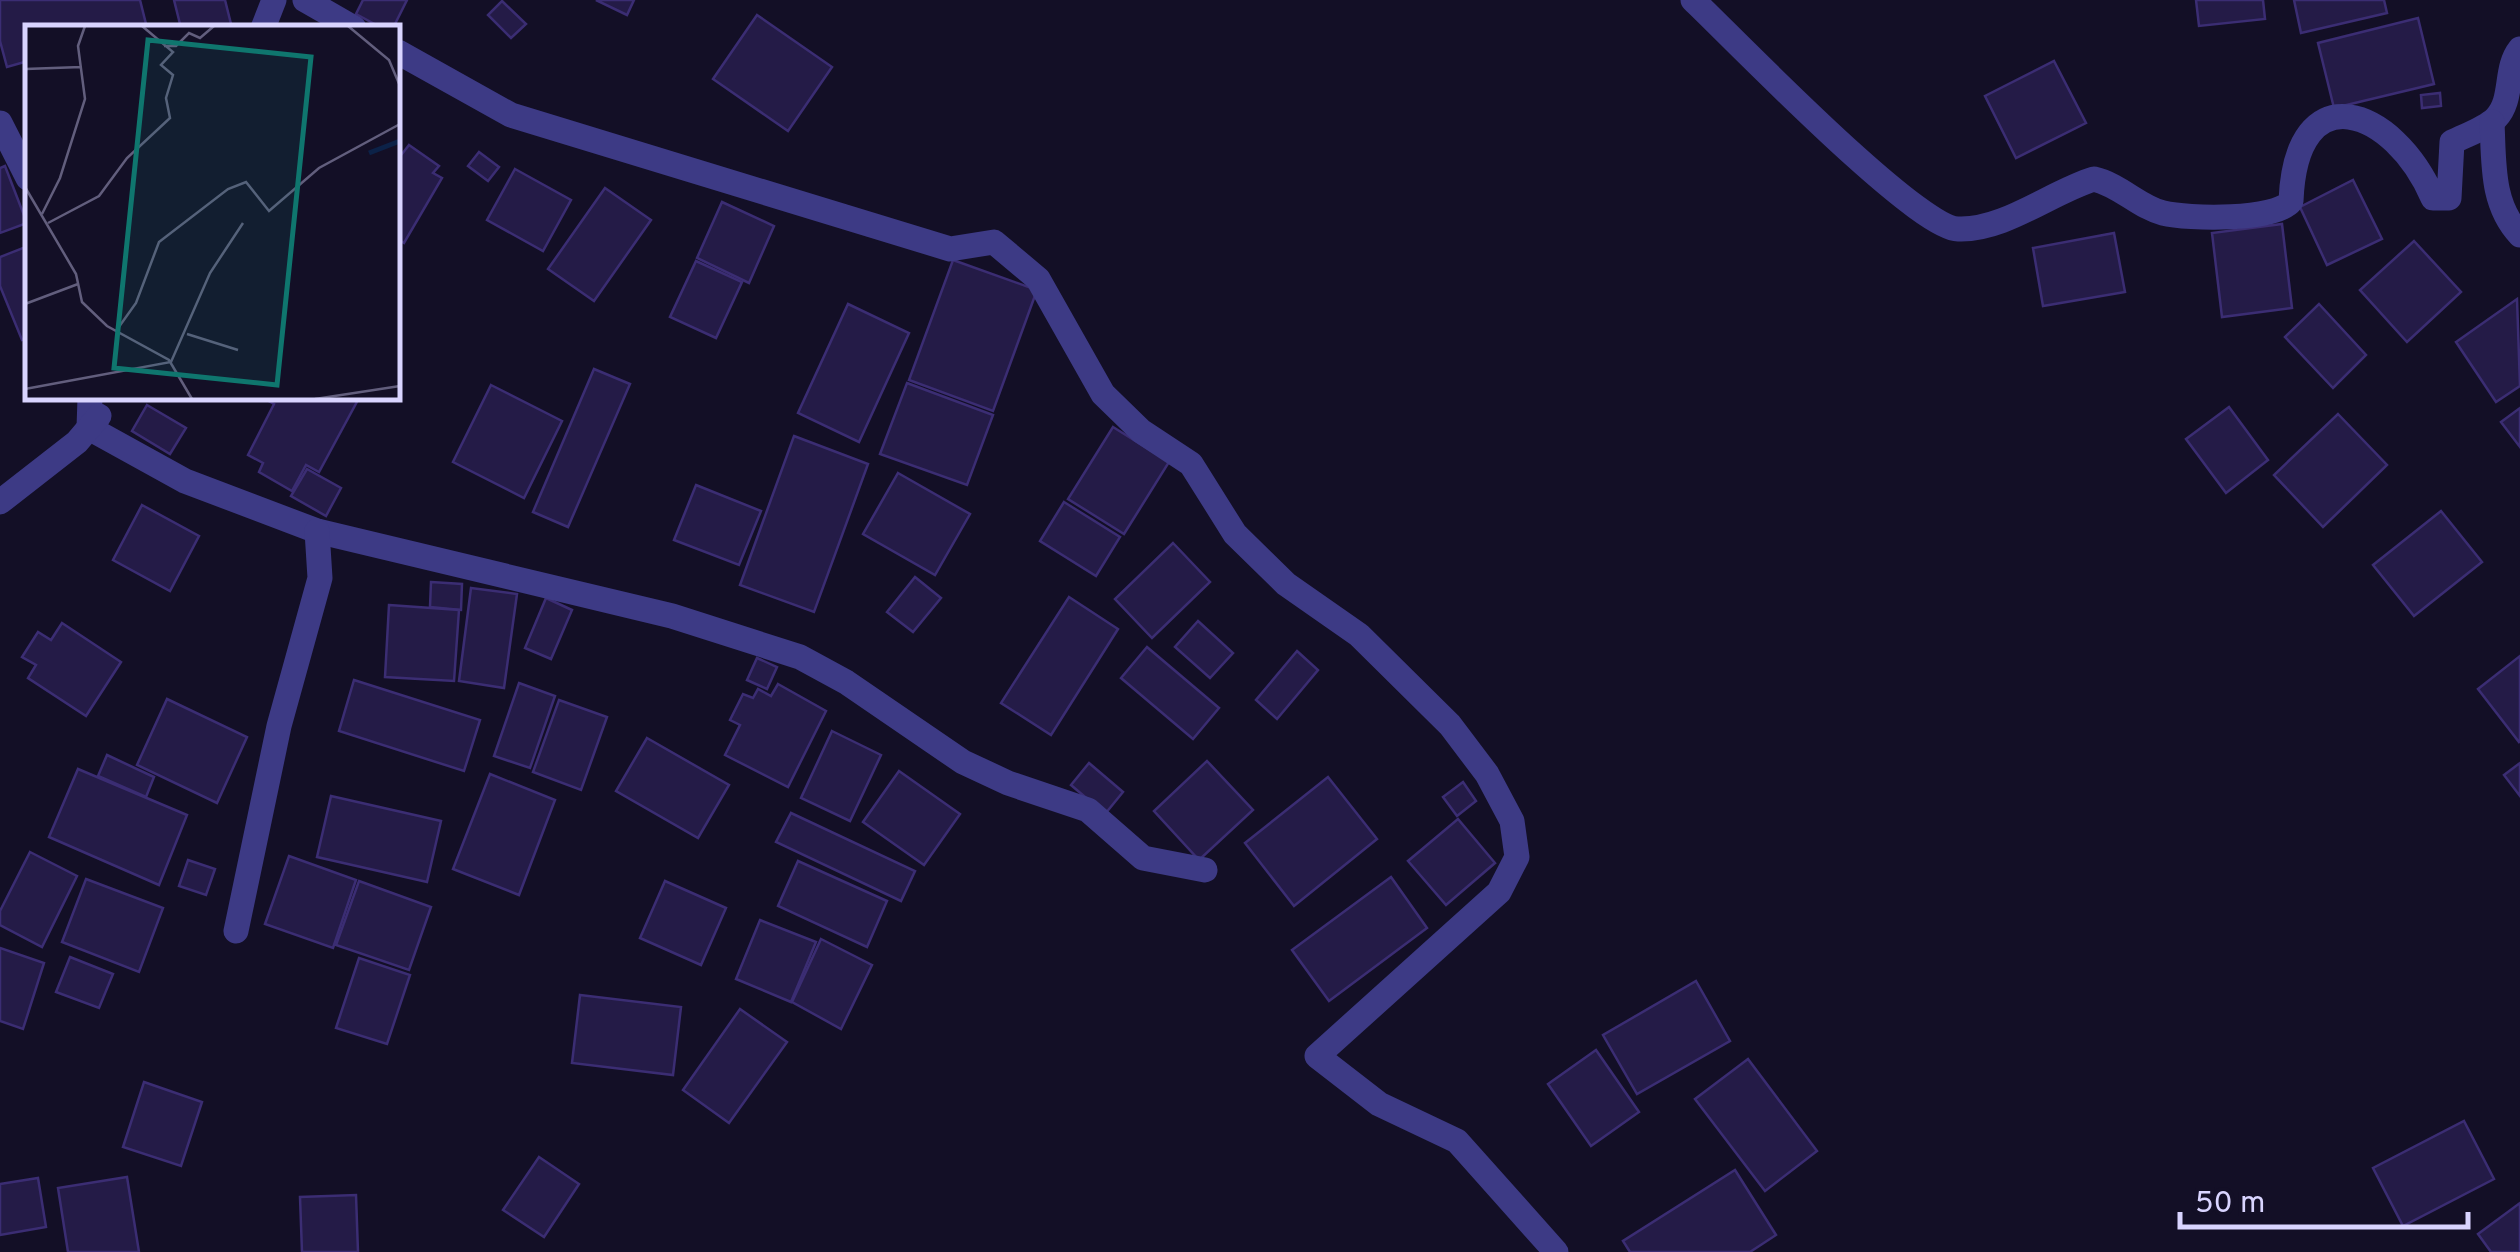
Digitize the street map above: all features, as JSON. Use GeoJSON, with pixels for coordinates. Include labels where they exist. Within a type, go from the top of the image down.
{"type":"FeatureCollection","features":[{"type":"Feature","properties":{"kind":"street"},"geometry":{"type":"LineString","coordinates":[[264,25],[274,0]]}},
{"type":"Feature","properties":{"kind":"street"},"geometry":{"type":"LineString","coordinates":[[305,0],[349,25]]}},
{"type":"Feature","properties":{"kind":"street"},"geometry":{"type":"LineString","coordinates":[[1693,0],[1884,181],[1942,227],[1979,228],[2094,179],[2160,212],[2204,217],[2276,212],[2291,202],[2292,166],[2305,140],[2320,124],[2342,117],[2366,121],[2398,140],[2420,166],[2434,198],[2449,198],[2452,142],[2492,122],[2503,108],[2510,66],[2520,48]]}},
{"type":"Feature","properties":{"kind":"street"},"geometry":{"type":"LineString","coordinates":[[400,53],[511,115],[950,249],[994,242],[1038,280],[1103,394],[1140,431],[1191,464],[1235,534],[1286,584],[1359,635],[1404,676],[1487,774],[1512,822],[1518,857],[1499,892],[1317,1056],[1378,1104],[1457,1142],[1556,1252]]}},
{"type":"Feature","properties":{"kind":"street"},"geometry":{"type":"LineString","coordinates":[[2492,122],[2494,170],[2502,216],[2520,235]]}},
{"type":"Feature","properties":{"kind":"street"},"geometry":{"type":"LineString","coordinates":[[0,123],[25,172]]}},
{"type":"Feature","properties":{"kind":"street"},"geometry":{"type":"LineString","coordinates":[[88,428],[90,400]]}},
{"type":"Feature","properties":{"kind":"street"},"geometry":{"type":"LineString","coordinates":[[0,502],[88,428],[107,400]]}},
{"type":"Feature","properties":{"kind":"street"},"geometry":{"type":"LineString","coordinates":[[88,428],[185,481],[317,531],[672,616],[800,657],[846,682],[963,762],[1008,783],[1088,810],[1143,858],[1205,870]]}},
{"type":"Feature","properties":{"kind":"street"},"geometry":{"type":"LineString","coordinates":[[236,930],[279,726],[320,578],[317,531]]}},
{"type":"Feature","properties":{"kind":"building"},"geometry":{"type":"Polygon","coordinates":[[[0,0],[140,0],[146,25],[25,25],[25,62],[7,67],[0,41],[0,0]]]}},
{"type":"Feature","properties":{"kind":"building"},"geometry":{"type":"Polygon","coordinates":[[[174,0],[225,0],[231,25],[180,25],[174,0]]]}},
{"type":"Feature","properties":{"kind":"building"},"geometry":{"type":"Polygon","coordinates":[[[363,0],[407,0],[394,25],[376,25],[356,14],[363,0]]]}},
{"type":"Feature","properties":{"kind":"building"},"geometry":{"type":"Polygon","coordinates":[[[596,0],[634,0],[627,15],[596,0]]]}},
{"type":"Feature","properties":{"kind":"building"},"geometry":{"type":"Polygon","coordinates":[[[2196,0],[2263,0],[2265,19],[2199,26],[2196,0]]]}},
{"type":"Feature","properties":{"kind":"building"},"geometry":{"type":"Polygon","coordinates":[[[2294,0],[2384,0],[2387,13],[2301,33],[2294,0]]]}},
{"type":"Feature","properties":{"kind":"building"},"geometry":{"type":"Polygon","coordinates":[[[502,1],[526,24],[511,38],[488,15],[502,1]]]}},
{"type":"Feature","properties":{"kind":"building"},"geometry":{"type":"Polygon","coordinates":[[[757,15],[832,67],[788,131],[713,79],[757,15]]]}},
{"type":"Feature","properties":{"kind":"building"},"geometry":{"type":"Polygon","coordinates":[[[2418,18],[2434,84],[2334,108],[2318,43],[2418,18]]]}},
{"type":"Feature","properties":{"kind":"building"},"geometry":{"type":"Polygon","coordinates":[[[2054,61],[2086,123],[2016,158],[1985,96],[2054,61]]]}},
{"type":"Feature","properties":{"kind":"building"},"geometry":{"type":"Polygon","coordinates":[[[2440,93],[2441,106],[2422,108],[2421,95],[2440,93]]]}},
{"type":"Feature","properties":{"kind":"building"},"geometry":{"type":"Polygon","coordinates":[[[409,145],[439,166],[433,173],[442,178],[404,243],[400,240],[402,154],[409,145]]]}},
{"type":"Feature","properties":{"kind":"building"},"geometry":{"type":"Polygon","coordinates":[[[479,152],[499,167],[488,181],[468,166],[479,152]]]}},
{"type":"Feature","properties":{"kind":"building"},"geometry":{"type":"Polygon","coordinates":[[[5,166],[25,224],[0,233],[0,168],[5,166]]]}},
{"type":"Feature","properties":{"kind":"building"},"geometry":{"type":"Polygon","coordinates":[[[515,169],[571,200],[543,251],[487,220],[515,169]]]}},
{"type":"Feature","properties":{"kind":"building"},"geometry":{"type":"Polygon","coordinates":[[[2353,180],[2382,239],[2327,265],[2300,207],[2353,180]]]}},
{"type":"Feature","properties":{"kind":"building"},"geometry":{"type":"Polygon","coordinates":[[[605,188],[651,220],[594,301],[548,269],[605,188]]]}},
{"type":"Feature","properties":{"kind":"building"},"geometry":{"type":"Polygon","coordinates":[[[722,202],[774,226],[749,283],[697,258],[722,202]]]}},
{"type":"Feature","properties":{"kind":"building"},"geometry":{"type":"Polygon","coordinates":[[[2282,224],[2292,308],[2222,317],[2212,233],[2282,224]]]}},
{"type":"Feature","properties":{"kind":"building"},"geometry":{"type":"Polygon","coordinates":[[[2114,233],[2125,292],[2043,306],[2033,248],[2114,233]]]}},
{"type":"Feature","properties":{"kind":"building"},"geometry":{"type":"Polygon","coordinates":[[[2414,241],[2461,292],[2407,342],[2360,290],[2414,241]]]}},
{"type":"Feature","properties":{"kind":"building"},"geometry":{"type":"Polygon","coordinates":[[[25,247],[22,340],[0,286],[0,257],[25,247]]]}},
{"type":"Feature","properties":{"kind":"building"},"geometry":{"type":"Polygon","coordinates":[[[953,260],[1037,290],[993,411],[909,380],[953,260]]]}},
{"type":"Feature","properties":{"kind":"building"},"geometry":{"type":"Polygon","coordinates":[[[696,261],[742,282],[716,338],[670,317],[696,261]]]}},
{"type":"Feature","properties":{"kind":"building"},"geometry":{"type":"Polygon","coordinates":[[[2517,299],[2520,386],[2496,402],[2456,342],[2517,299]]]}},
{"type":"Feature","properties":{"kind":"building"},"geometry":{"type":"Polygon","coordinates":[[[848,304],[909,333],[859,442],[798,413],[848,304]]]}},
{"type":"Feature","properties":{"kind":"building"},"geometry":{"type":"Polygon","coordinates":[[[2319,304],[2366,355],[2333,388],[2285,337],[2319,304]]]}},
{"type":"Feature","properties":{"kind":"building"},"geometry":{"type":"Polygon","coordinates":[[[594,369],[630,384],[568,527],[533,512],[594,369]]]}},
{"type":"Feature","properties":{"kind":"building"},"geometry":{"type":"Polygon","coordinates":[[[907,383],[993,415],[967,485],[880,454],[907,383]]]}},
{"type":"Feature","properties":{"kind":"building"},"geometry":{"type":"Polygon","coordinates":[[[491,385],[562,421],[524,498],[453,462],[491,385]]]}},
{"type":"Feature","properties":{"kind":"building"},"geometry":{"type":"Polygon","coordinates":[[[267,400],[358,400],[319,472],[306,465],[292,491],[259,472],[263,463],[248,455],[274,404],[267,400]]]}},
{"type":"Feature","properties":{"kind":"building"},"geometry":{"type":"Polygon","coordinates":[[[147,405],[186,428],[170,454],[132,431],[147,405]]]}},
{"type":"Feature","properties":{"kind":"building"},"geometry":{"type":"Polygon","coordinates":[[[2229,407],[2268,460],[2226,493],[2186,439],[2229,407]]]}},
{"type":"Feature","properties":{"kind":"building"},"geometry":{"type":"Polygon","coordinates":[[[2520,408],[2520,447],[2501,422],[2520,408]]]}},
{"type":"Feature","properties":{"kind":"building"},"geometry":{"type":"Polygon","coordinates":[[[2338,414],[2387,465],[2323,527],[2274,475],[2338,414]]]}},
{"type":"Feature","properties":{"kind":"building"},"geometry":{"type":"Polygon","coordinates":[[[1113,427],[1169,462],[1124,534],[1068,499],[1113,427]]]}},
{"type":"Feature","properties":{"kind":"building"},"geometry":{"type":"Polygon","coordinates":[[[794,436],[868,464],[814,612],[740,585],[794,436]]]}},
{"type":"Feature","properties":{"kind":"building"},"geometry":{"type":"Polygon","coordinates":[[[307,469],[341,488],[326,516],[291,496],[307,469]]]}},
{"type":"Feature","properties":{"kind":"building"},"geometry":{"type":"Polygon","coordinates":[[[898,473],[970,514],[935,575],[863,534],[898,473]]]}},
{"type":"Feature","properties":{"kind":"building"},"geometry":{"type":"Polygon","coordinates":[[[696,485],[761,511],[739,565],[674,540],[696,485]]]}},
{"type":"Feature","properties":{"kind":"building"},"geometry":{"type":"Polygon","coordinates":[[[1064,502],[1120,537],[1096,576],[1040,541],[1064,502]]]}},
{"type":"Feature","properties":{"kind":"building"},"geometry":{"type":"Polygon","coordinates":[[[142,505],[199,536],[170,591],[113,560],[142,505]]]}},
{"type":"Feature","properties":{"kind":"building"},"geometry":{"type":"Polygon","coordinates":[[[2441,511],[2482,562],[2414,616],[2373,565],[2441,511]]]}},
{"type":"Feature","properties":{"kind":"building"},"geometry":{"type":"Polygon","coordinates":[[[1173,543],[1210,582],[1152,638],[1115,599],[1173,543]]]}},
{"type":"Feature","properties":{"kind":"building"},"geometry":{"type":"Polygon","coordinates":[[[915,577],[941,598],[913,632],[887,612],[915,577]]]}},
{"type":"Feature","properties":{"kind":"building"},"geometry":{"type":"Polygon","coordinates":[[[431,582],[462,584],[461,610],[430,607],[431,582]]]}},
{"type":"Feature","properties":{"kind":"building"},"geometry":{"type":"Polygon","coordinates":[[[471,588],[517,594],[504,688],[459,681],[471,588]]]}},
{"type":"Feature","properties":{"kind":"building"},"geometry":{"type":"Polygon","coordinates":[[[1069,597],[1118,629],[1051,735],[1001,703],[1069,597]]]}},
{"type":"Feature","properties":{"kind":"building"},"geometry":{"type":"Polygon","coordinates":[[[546,598],[572,610],[551,659],[525,648],[546,598]]]}},
{"type":"Feature","properties":{"kind":"building"},"geometry":{"type":"Polygon","coordinates":[[[389,605],[459,610],[454,681],[385,677],[389,605]]]}},
{"type":"Feature","properties":{"kind":"building"},"geometry":{"type":"Polygon","coordinates":[[[1198,621],[1233,653],[1210,678],[1175,647],[1198,621]]]}},
{"type":"Feature","properties":{"kind":"building"},"geometry":{"type":"Polygon","coordinates":[[[62,623],[121,662],[86,716],[28,678],[36,665],[22,657],[38,632],[51,640],[62,623]]]}},
{"type":"Feature","properties":{"kind":"building"},"geometry":{"type":"Polygon","coordinates":[[[1147,647],[1219,708],[1193,739],[1121,678],[1147,647]]]}},
{"type":"Feature","properties":{"kind":"building"},"geometry":{"type":"Polygon","coordinates":[[[1297,651],[1318,670],[1277,719],[1256,700],[1297,651]]]}},
{"type":"Feature","properties":{"kind":"building"},"geometry":{"type":"Polygon","coordinates":[[[2520,656],[2520,741],[2519,742],[2478,689],[2520,656]]]}},
{"type":"Feature","properties":{"kind":"building"},"geometry":{"type":"Polygon","coordinates":[[[757,658],[777,667],[767,689],[747,680],[757,658]]]}},
{"type":"Feature","properties":{"kind":"building"},"geometry":{"type":"Polygon","coordinates":[[[354,680],[480,720],[464,771],[339,731],[354,680]]]}},
{"type":"Feature","properties":{"kind":"building"},"geometry":{"type":"Polygon","coordinates":[[[519,683],[555,696],[530,768],[494,756],[519,683]]]}},
{"type":"Feature","properties":{"kind":"building"},"geometry":{"type":"Polygon","coordinates":[[[778,684],[826,711],[788,787],[725,755],[740,725],[730,720],[743,694],[753,698],[758,689],[771,696],[778,684]]]}},
{"type":"Feature","properties":{"kind":"building"},"geometry":{"type":"Polygon","coordinates":[[[167,699],[247,737],[217,803],[137,765],[167,699]]]}},
{"type":"Feature","properties":{"kind":"building"},"geometry":{"type":"Polygon","coordinates":[[[559,700],[607,717],[581,790],[533,772],[559,700]]]}},
{"type":"Feature","properties":{"kind":"building"},"geometry":{"type":"Polygon","coordinates":[[[832,731],[881,755],[850,821],[801,798],[832,731]]]}},
{"type":"Feature","properties":{"kind":"building"},"geometry":{"type":"Polygon","coordinates":[[[647,738],[729,785],[698,838],[616,791],[647,738]]]}},
{"type":"Feature","properties":{"kind":"building"},"geometry":{"type":"Polygon","coordinates":[[[107,755],[154,777],[146,797],[98,776],[107,755]]]}},
{"type":"Feature","properties":{"kind":"building"},"geometry":{"type":"Polygon","coordinates":[[[1207,761],[1253,810],[1199,860],[1154,811],[1207,761]]]}},
{"type":"Feature","properties":{"kind":"building"},"geometry":{"type":"Polygon","coordinates":[[[1089,763],[1123,792],[1105,814],[1071,785],[1089,763]]]}},
{"type":"Feature","properties":{"kind":"building"},"geometry":{"type":"Polygon","coordinates":[[[2520,763],[2520,796],[2504,775],[2520,763]]]}},
{"type":"Feature","properties":{"kind":"building"},"geometry":{"type":"Polygon","coordinates":[[[78,769],[187,815],[159,885],[49,837],[78,769]]]}},
{"type":"Feature","properties":{"kind":"building"},"geometry":{"type":"Polygon","coordinates":[[[899,771],[960,814],[924,865],[863,822],[899,771]]]}},
{"type":"Feature","properties":{"kind":"building"},"geometry":{"type":"Polygon","coordinates":[[[490,774],[555,800],[519,895],[453,869],[490,774]]]}},
{"type":"Feature","properties":{"kind":"building"},"geometry":{"type":"Polygon","coordinates":[[[1328,777],[1377,839],[1294,906],[1245,843],[1328,777]]]}},
{"type":"Feature","properties":{"kind":"building"},"geometry":{"type":"Polygon","coordinates":[[[1463,782],[1476,801],[1457,816],[1443,797],[1463,782]]]}},
{"type":"Feature","properties":{"kind":"building"},"geometry":{"type":"Polygon","coordinates":[[[331,796],[441,821],[427,882],[317,857],[331,796]]]}},
{"type":"Feature","properties":{"kind":"building"},"geometry":{"type":"Polygon","coordinates":[[[791,813],[915,871],[901,901],[776,842],[791,813]]]}},
{"type":"Feature","properties":{"kind":"building"},"geometry":{"type":"Polygon","coordinates":[[[1458,819],[1495,863],[1446,905],[1408,861],[1458,819]]]}},
{"type":"Feature","properties":{"kind":"building"},"geometry":{"type":"Polygon","coordinates":[[[30,852],[77,876],[42,947],[0,925],[0,911],[30,852]]]}},
{"type":"Feature","properties":{"kind":"building"},"geometry":{"type":"Polygon","coordinates":[[[289,856],[356,880],[333,948],[265,924],[289,856]]]}},
{"type":"Feature","properties":{"kind":"building"},"geometry":{"type":"Polygon","coordinates":[[[188,860],[215,869],[206,895],[179,886],[188,860]]]}},
{"type":"Feature","properties":{"kind":"building"},"geometry":{"type":"Polygon","coordinates":[[[798,861],[887,901],[867,947],[778,906],[798,861]]]}},
{"type":"Feature","properties":{"kind":"building"},"geometry":{"type":"Polygon","coordinates":[[[1391,877],[1427,928],[1329,1001],[1292,950],[1391,877]]]}},
{"type":"Feature","properties":{"kind":"building"},"geometry":{"type":"Polygon","coordinates":[[[86,879],[163,908],[139,972],[62,942],[86,879]]]}},
{"type":"Feature","properties":{"kind":"building"},"geometry":{"type":"Polygon","coordinates":[[[359,881],[431,907],[409,970],[336,945],[359,881]]]}},
{"type":"Feature","properties":{"kind":"building"},"geometry":{"type":"Polygon","coordinates":[[[665,881],[726,908],[701,965],[640,938],[665,881]]]}},
{"type":"Feature","properties":{"kind":"building"},"geometry":{"type":"Polygon","coordinates":[[[760,920],[816,942],[791,1002],[736,979],[760,920]]]}},
{"type":"Feature","properties":{"kind":"building"},"geometry":{"type":"Polygon","coordinates":[[[821,939],[872,965],[841,1029],[792,1002],[821,939]]]}},
{"type":"Feature","properties":{"kind":"building"},"geometry":{"type":"Polygon","coordinates":[[[0,948],[44,963],[23,1029],[0,1021],[0,948]]]}},
{"type":"Feature","properties":{"kind":"building"},"geometry":{"type":"Polygon","coordinates":[[[70,957],[113,974],[99,1008],[56,992],[70,957]]]}},
{"type":"Feature","properties":{"kind":"building"},"geometry":{"type":"Polygon","coordinates":[[[359,958],[410,975],[387,1044],[336,1028],[359,958]]]}},
{"type":"Feature","properties":{"kind":"building"},"geometry":{"type":"Polygon","coordinates":[[[1696,981],[1730,1041],[1637,1094],[1603,1035],[1696,981]]]}},
{"type":"Feature","properties":{"kind":"building"},"geometry":{"type":"Polygon","coordinates":[[[580,995],[681,1007],[673,1075],[572,1063],[580,995]]]}},
{"type":"Feature","properties":{"kind":"building"},"geometry":{"type":"Polygon","coordinates":[[[740,1009],[787,1042],[729,1123],[683,1090],[740,1009]]]}},
{"type":"Feature","properties":{"kind":"building"},"geometry":{"type":"Polygon","coordinates":[[[1596,1050],[1639,1112],[1591,1146],[1548,1084],[1596,1050]]]}},
{"type":"Feature","properties":{"kind":"building"},"geometry":{"type":"Polygon","coordinates":[[[1748,1059],[1817,1151],[1765,1191],[1695,1099],[1748,1059]]]}},
{"type":"Feature","properties":{"kind":"building"},"geometry":{"type":"Polygon","coordinates":[[[144,1082],[202,1102],[181,1166],[123,1147],[144,1082]]]}},
{"type":"Feature","properties":{"kind":"building"},"geometry":{"type":"Polygon","coordinates":[[[2464,1121],[2494,1179],[2403,1226],[2373,1168],[2464,1121]]]}},
{"type":"Feature","properties":{"kind":"building"},"geometry":{"type":"Polygon","coordinates":[[[539,1157],[579,1184],[544,1237],[503,1210],[539,1157]]]}},
{"type":"Feature","properties":{"kind":"building"},"geometry":{"type":"Polygon","coordinates":[[[1735,1170],[1776,1235],[1750,1252],[1630,1252],[1623,1241],[1735,1170]]]}},
{"type":"Feature","properties":{"kind":"building"},"geometry":{"type":"Polygon","coordinates":[[[127,1177],[139,1252],[68,1252],[58,1188],[127,1177]]]}},
{"type":"Feature","properties":{"kind":"building"},"geometry":{"type":"Polygon","coordinates":[[[38,1178],[46,1227],[0,1235],[0,1184],[38,1178]]]}},
{"type":"Feature","properties":{"kind":"building"},"geometry":{"type":"Polygon","coordinates":[[[356,1195],[358,1252],[302,1252],[300,1197],[356,1195]]]}},
{"type":"Feature","properties":{"kind":"building"},"geometry":{"type":"Polygon","coordinates":[[[2520,1203],[2520,1252],[2491,1252],[2478,1234],[2520,1203]]]}}]}
